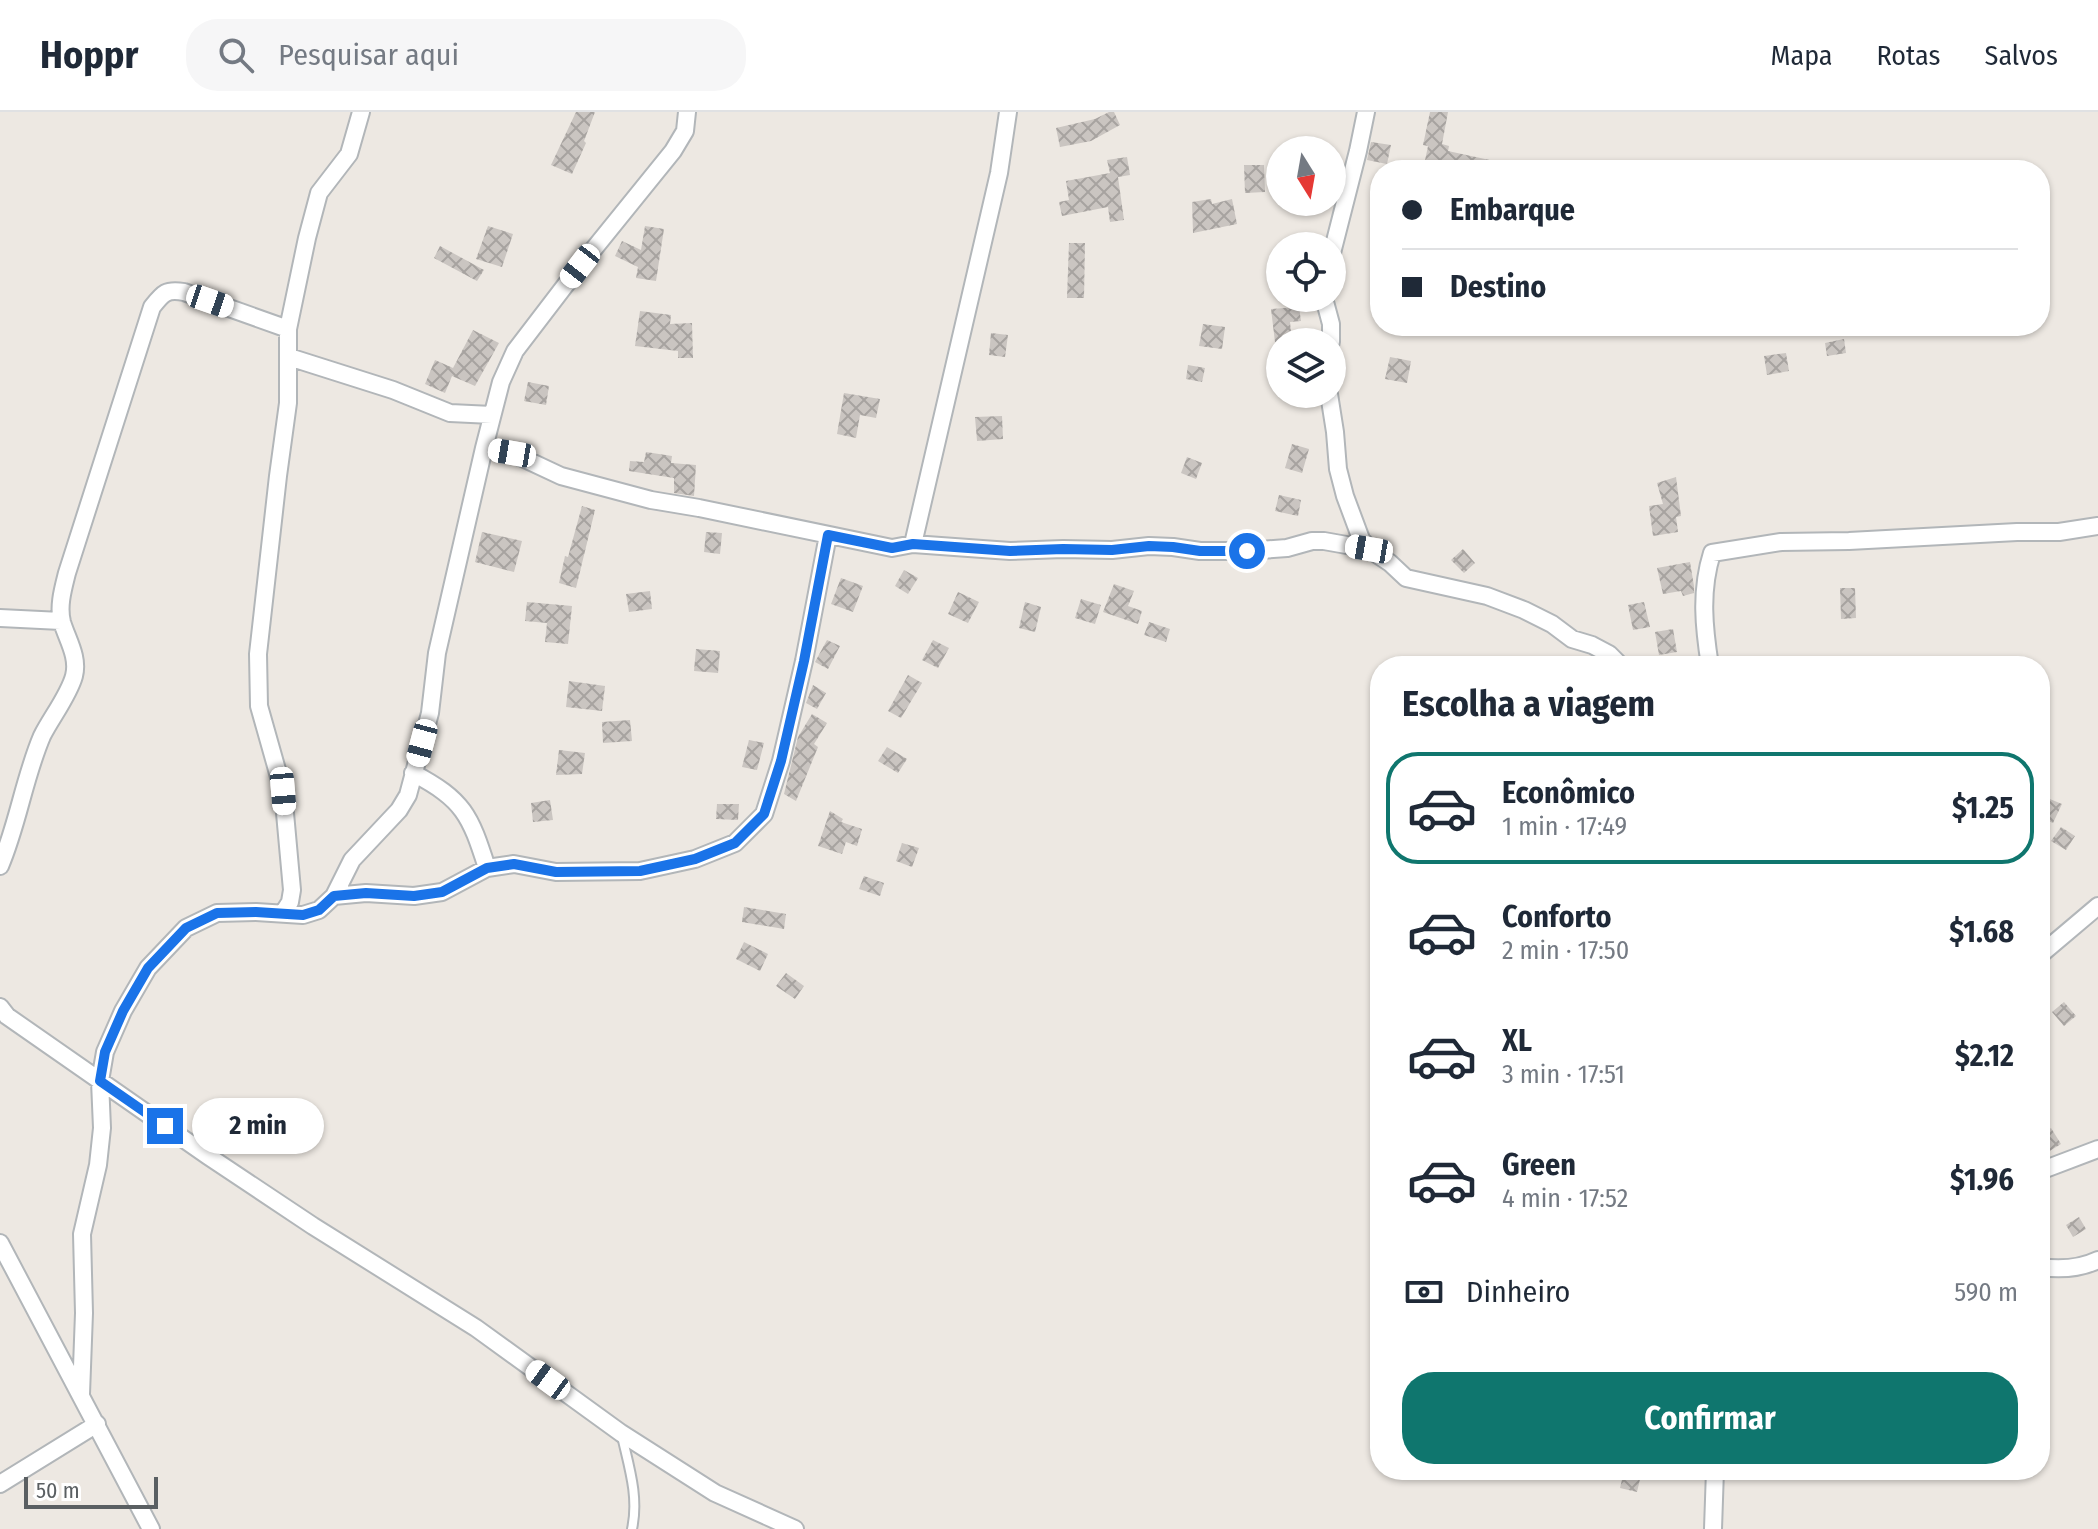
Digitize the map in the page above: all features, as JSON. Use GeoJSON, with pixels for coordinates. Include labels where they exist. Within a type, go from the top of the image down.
{"type":"FeatureCollection","features":[{"type":"Feature","properties":{"kind":"street"},"geometry":{"type":"LineString","coordinates":[[283,913],[290,902],[292,890],[283,791],[259,706],[258,654],[288,403],[288,329],[319,193],[349,154],[361,112]]}},
{"type":"Feature","properties":{"kind":"street"},"geometry":{"type":"LineString","coordinates":[[81,1394],[84,1313],[82,1234],[98,1165],[102,1128],[100,1081],[105,1052],[123,1011],[148,968],[186,928],[217,913],[303,915],[319,910],[334,896],[352,860],[399,810],[408,795],[430,713],[437,653],[501,382],[515,351],[673,151],[685,131],[687,112]]}},
{"type":"Feature","properties":{"kind":"street"},"geometry":{"type":"LineString","coordinates":[[913,544],[999,173],[1008,112]]}},
{"type":"Feature","properties":{"kind":"street"},"geometry":{"type":"LineString","coordinates":[[1337,232],[1366,112]]}},
{"type":"Feature","properties":{"kind":"street"},"geometry":{"type":"LineString","coordinates":[[0,866],[42,737],[75,674],[72,648],[61,621],[61,599],[152,307],[171,290],[184,292],[288,329]]}},
{"type":"Feature","properties":{"kind":"street"},"geometry":{"type":"LineString","coordinates":[[289,357],[393,390],[450,413],[492,415]]}},
{"type":"Feature","properties":{"kind":"street"},"geometry":{"type":"LineString","coordinates":[[1331,408],[1338,469],[1345,496],[1361,539],[1369,549],[1406,578],[1487,596],[1524,610],[1552,624],[1572,639],[1592,645],[1611,656]]}},
{"type":"Feature","properties":{"kind":"street"},"geometry":{"type":"LineString","coordinates":[[484,448],[512,453],[561,476],[651,500],[892,548],[913,544],[1010,551],[1112,550],[1149,546],[1247,551],[1324,541],[1369,549]]}},
{"type":"Feature","properties":{"kind":"street"},"geometry":{"type":"LineString","coordinates":[[1708,656],[1703,599],[1712,553],[1781,542],[2059,532],[2098,526]]}},
{"type":"Feature","properties":{"kind":"street"},"geometry":{"type":"LineString","coordinates":[[334,896],[366,893],[414,896],[442,892],[487,868],[514,864],[556,872],[640,871],[695,859],[735,843],[764,814],[781,761],[828,535]]}},
{"type":"Feature","properties":{"kind":"street"},"geometry":{"type":"LineString","coordinates":[[0,618],[61,621]]}},
{"type":"Feature","properties":{"kind":"street"},"geometry":{"type":"LineString","coordinates":[[413,773],[438,786],[464,809],[487,868]]}},
{"type":"Feature","properties":{"kind":"street"},"geometry":{"type":"LineString","coordinates":[[2050,947],[2098,906]]}},
{"type":"Feature","properties":{"kind":"street"},"geometry":{"type":"LineString","coordinates":[[0,1007],[7,1016],[313,1226],[476,1328],[621,1433],[715,1493],[795,1529]]}},
{"type":"Feature","properties":{"kind":"street"},"geometry":{"type":"LineString","coordinates":[[2050,1166],[2098,1149]]}},
{"type":"Feature","properties":{"kind":"street"},"geometry":{"type":"LineString","coordinates":[[0,1243],[151,1529]]}},
{"type":"Feature","properties":{"kind":"street"},"geometry":{"type":"LineString","coordinates":[[2050,1268],[2069,1269],[2098,1260]]}},
{"type":"Feature","properties":{"kind":"street"},"geometry":{"type":"LineString","coordinates":[[0,1484],[97,1424]]}},
{"type":"Feature","properties":{"kind":"street"},"geometry":{"type":"LineString","coordinates":[[1713,1529],[1715,1480]]}},
{"type":"Feature","properties":{"kind":"lane"},"geometry":{"type":"LineString","coordinates":[[621,1433],[634,1489],[636,1512],[632,1529]]}},
{"type":"Feature","properties":{"kind":"building"},"geometry":{"type":"Polygon","coordinates":[[[576,112],[595,112],[572,174],[551,165],[576,112]]]}},
{"type":"Feature","properties":{"kind":"building"},"geometry":{"type":"Polygon","coordinates":[[[1114,112],[1120,125],[1091,141],[1060,147],[1056,128],[1095,119],[1114,112]]]}},
{"type":"Feature","properties":{"kind":"building"},"geometry":{"type":"Polygon","coordinates":[[[1430,112],[1448,112],[1442,144],[1449,146],[1448,151],[1490,160],[1425,160],[1428,146],[1423,145],[1430,112]]]}},
{"type":"Feature","properties":{"kind":"building"},"geometry":{"type":"Polygon","coordinates":[[[1371,142],[1391,145],[1388,160],[1367,160],[1371,142]]]}},
{"type":"Feature","properties":{"kind":"building"},"geometry":{"type":"Polygon","coordinates":[[[1127,157],[1130,175],[1118,177],[1124,220],[1110,222],[1108,207],[1062,216],[1059,202],[1069,200],[1066,181],[1110,173],[1107,160],[1127,157]]]}},
{"type":"Feature","properties":{"kind":"building"},"geometry":{"type":"Polygon","coordinates":[[[1244,165],[1264,165],[1265,192],[1245,193],[1244,165]]]}},
{"type":"Feature","properties":{"kind":"building"},"geometry":{"type":"Polygon","coordinates":[[[1211,199],[1212,204],[1232,199],[1237,224],[1193,233],[1192,202],[1211,199]]]}},
{"type":"Feature","properties":{"kind":"building"},"geometry":{"type":"Polygon","coordinates":[[[488,226],[513,234],[502,267],[476,259],[488,226]]]}},
{"type":"Feature","properties":{"kind":"building"},"geometry":{"type":"Polygon","coordinates":[[[645,226],[664,229],[656,281],[636,278],[638,267],[615,256],[622,241],[641,250],[645,226]]]}},
{"type":"Feature","properties":{"kind":"building"},"geometry":{"type":"Polygon","coordinates":[[[1069,243],[1085,243],[1084,298],[1067,298],[1069,243]]]}},
{"type":"Feature","properties":{"kind":"building"},"geometry":{"type":"Polygon","coordinates":[[[440,246],[484,270],[477,281],[434,258],[440,246]]]}},
{"type":"Feature","properties":{"kind":"building"},"geometry":{"type":"Polygon","coordinates":[[[640,311],[671,315],[670,324],[692,323],[693,358],[678,358],[678,351],[635,346],[640,311]]]}},
{"type":"Feature","properties":{"kind":"building"},"geometry":{"type":"Polygon","coordinates":[[[1271,312],[1300,312],[1301,321],[1290,322],[1291,328],[1273,328],[1271,312]]]}},
{"type":"Feature","properties":{"kind":"building"},"geometry":{"type":"Polygon","coordinates":[[[1203,324],[1225,327],[1222,349],[1199,346],[1203,324]]]}},
{"type":"Feature","properties":{"kind":"building"},"geometry":{"type":"Polygon","coordinates":[[[473,330],[499,343],[475,386],[452,376],[445,393],[425,384],[435,360],[453,368],[473,330]]]}},
{"type":"Feature","properties":{"kind":"building"},"geometry":{"type":"Polygon","coordinates":[[[991,333],[1008,335],[1005,357],[989,355],[991,333]]]}},
{"type":"Feature","properties":{"kind":"building"},"geometry":{"type":"Polygon","coordinates":[[[1844,339],[1846,353],[1827,356],[1825,343],[1844,339]]]}},
{"type":"Feature","properties":{"kind":"building"},"geometry":{"type":"Polygon","coordinates":[[[1786,353],[1789,371],[1767,375],[1764,356],[1786,353]]]}},
{"type":"Feature","properties":{"kind":"building"},"geometry":{"type":"Polygon","coordinates":[[[1390,357],[1411,361],[1407,383],[1385,379],[1390,357]]]}},
{"type":"Feature","properties":{"kind":"building"},"geometry":{"type":"Polygon","coordinates":[[[1188,365],[1205,368],[1202,382],[1186,379],[1188,365]]]}},
{"type":"Feature","properties":{"kind":"building"},"geometry":{"type":"Polygon","coordinates":[[[528,382],[549,386],[546,405],[524,401],[528,382]]]}},
{"type":"Feature","properties":{"kind":"building"},"geometry":{"type":"Polygon","coordinates":[[[844,393],[880,399],[876,418],[860,415],[856,438],[837,434],[844,393]]]}},
{"type":"Feature","properties":{"kind":"building"},"geometry":{"type":"Polygon","coordinates":[[[1002,416],[1003,439],[977,441],[975,417],[1002,416]]]}},
{"type":"Feature","properties":{"kind":"building"},"geometry":{"type":"Polygon","coordinates":[[[1292,444],[1309,449],[1302,473],[1285,468],[1292,444]]]}},
{"type":"Feature","properties":{"kind":"building"},"geometry":{"type":"Polygon","coordinates":[[[646,452],[672,456],[671,463],[696,465],[694,496],[674,493],[674,478],[629,471],[630,461],[644,462],[646,452]]]}},
{"type":"Feature","properties":{"kind":"building"},"geometry":{"type":"Polygon","coordinates":[[[1187,457],[1202,463],[1196,479],[1181,473],[1187,457]]]}},
{"type":"Feature","properties":{"kind":"building"},"geometry":{"type":"Polygon","coordinates":[[[1676,477],[1681,516],[1676,517],[1678,532],[1653,536],[1649,506],[1663,504],[1657,483],[1676,477]]]}},
{"type":"Feature","properties":{"kind":"building"},"geometry":{"type":"Polygon","coordinates":[[[1279,495],[1301,500],[1298,516],[1275,511],[1279,495]]]}},
{"type":"Feature","properties":{"kind":"building"},"geometry":{"type":"Polygon","coordinates":[[[582,506],[595,510],[576,588],[559,583],[582,506]]]}},
{"type":"Feature","properties":{"kind":"building"},"geometry":{"type":"Polygon","coordinates":[[[482,532],[522,541],[514,572],[475,562],[482,532]]]}},
{"type":"Feature","properties":{"kind":"building"},"geometry":{"type":"Polygon","coordinates":[[[706,532],[722,533],[720,554],[704,552],[706,532]]]}},
{"type":"Feature","properties":{"kind":"building"},"geometry":{"type":"Polygon","coordinates":[[[1463,549],[1475,563],[1464,573],[1451,560],[1463,549]]]}},
{"type":"Feature","properties":{"kind":"building"},"geometry":{"type":"Polygon","coordinates":[[[1690,562],[1694,593],[1683,596],[1681,591],[1663,594],[1657,568],[1690,562]]]}},
{"type":"Feature","properties":{"kind":"building"},"geometry":{"type":"Polygon","coordinates":[[[904,570],[918,578],[908,594],[895,586],[904,570]]]}},
{"type":"Feature","properties":{"kind":"building"},"geometry":{"type":"Polygon","coordinates":[[[841,578],[863,586],[853,612],[831,604],[841,578]]]}},
{"type":"Feature","properties":{"kind":"building"},"geometry":{"type":"Polygon","coordinates":[[[1114,584],[1134,591],[1128,606],[1142,611],[1138,624],[1103,612],[1114,584]]]}},
{"type":"Feature","properties":{"kind":"building"},"geometry":{"type":"Polygon","coordinates":[[[1840,588],[1855,588],[1856,618],[1841,619],[1840,588]]]}},
{"type":"Feature","properties":{"kind":"building"},"geometry":{"type":"Polygon","coordinates":[[[650,591],[652,609],[629,612],[626,594],[650,591]]]}},
{"type":"Feature","properties":{"kind":"building"},"geometry":{"type":"Polygon","coordinates":[[[958,592],[979,602],[968,623],[948,614],[958,592]]]}},
{"type":"Feature","properties":{"kind":"building"},"geometry":{"type":"Polygon","coordinates":[[[1081,599],[1101,605],[1095,624],[1075,618],[1081,599]]]}},
{"type":"Feature","properties":{"kind":"building"},"geometry":{"type":"Polygon","coordinates":[[[527,602],[572,606],[568,644],[545,642],[547,623],[525,621],[527,602]]]}},
{"type":"Feature","properties":{"kind":"building"},"geometry":{"type":"Polygon","coordinates":[[[1025,602],[1041,607],[1035,632],[1019,628],[1025,602]]]}},
{"type":"Feature","properties":{"kind":"building"},"geometry":{"type":"Polygon","coordinates":[[[1644,602],[1650,627],[1633,630],[1628,605],[1644,602]]]}},
{"type":"Feature","properties":{"kind":"building"},"geometry":{"type":"Polygon","coordinates":[[[1149,622],[1170,629],[1166,642],[1144,635],[1149,622]]]}},
{"type":"Feature","properties":{"kind":"building"},"geometry":{"type":"Polygon","coordinates":[[[1673,629],[1677,652],[1659,655],[1655,632],[1673,629]]]}},
{"type":"Feature","properties":{"kind":"building"},"geometry":{"type":"Polygon","coordinates":[[[827,640],[840,646],[828,669],[815,662],[827,640]]]}},
{"type":"Feature","properties":{"kind":"building"},"geometry":{"type":"Polygon","coordinates":[[[933,640],[949,648],[938,668],[922,660],[933,640]]]}},
{"type":"Feature","properties":{"kind":"building"},"geometry":{"type":"Polygon","coordinates":[[[696,649],[720,651],[718,673],[694,671],[696,649]]]}},
{"type":"Feature","properties":{"kind":"building"},"geometry":{"type":"Polygon","coordinates":[[[908,675],[922,683],[901,718],[888,711],[908,675]]]}},
{"type":"Feature","properties":{"kind":"building"},"geometry":{"type":"Polygon","coordinates":[[[569,681],[605,686],[602,711],[566,707],[569,681]]]}},
{"type":"Feature","properties":{"kind":"building"},"geometry":{"type":"Polygon","coordinates":[[[813,685],[826,693],[817,709],[806,703],[813,685]]]}},
{"type":"Feature","properties":{"kind":"building"},"geometry":{"type":"Polygon","coordinates":[[[812,714],[827,723],[814,744],[818,747],[796,801],[784,794],[798,737],[812,714]]]}},
{"type":"Feature","properties":{"kind":"building"},"geometry":{"type":"Polygon","coordinates":[[[630,720],[632,741],[603,743],[602,722],[630,720]]]}},
{"type":"Feature","properties":{"kind":"building"},"geometry":{"type":"Polygon","coordinates":[[[749,740],[764,743],[757,770],[742,767],[749,740]]]}},
{"type":"Feature","properties":{"kind":"building"},"geometry":{"type":"Polygon","coordinates":[[[887,747],[907,759],[898,773],[878,761],[887,747]]]}},
{"type":"Feature","properties":{"kind":"building"},"geometry":{"type":"Polygon","coordinates":[[[559,750],[585,753],[582,774],[556,775],[559,750]]]}},
{"type":"Feature","properties":{"kind":"building"},"geometry":{"type":"Polygon","coordinates":[[[2050,799],[2062,804],[2053,823],[2050,822],[2050,799]]]}},
{"type":"Feature","properties":{"kind":"building"},"geometry":{"type":"Polygon","coordinates":[[[550,800],[553,820],[533,822],[531,803],[550,800]]]}},
{"type":"Feature","properties":{"kind":"building"},"geometry":{"type":"Polygon","coordinates":[[[717,804],[739,804],[738,820],[716,819],[717,804]]]}},
{"type":"Feature","properties":{"kind":"building"},"geometry":{"type":"Polygon","coordinates":[[[830,811],[843,819],[841,822],[862,829],[857,846],[846,842],[842,854],[818,846],[830,811]]]}},
{"type":"Feature","properties":{"kind":"building"},"geometry":{"type":"Polygon","coordinates":[[[2061,827],[2075,836],[2066,850],[2051,841],[2061,827]]]}},
{"type":"Feature","properties":{"kind":"building"},"geometry":{"type":"Polygon","coordinates":[[[902,843],[919,848],[912,867],[896,861],[902,843]]]}},
{"type":"Feature","properties":{"kind":"building"},"geometry":{"type":"Polygon","coordinates":[[[864,876],[884,883],[880,896],[859,889],[864,876]]]}},
{"type":"Feature","properties":{"kind":"building"},"geometry":{"type":"Polygon","coordinates":[[[744,907],[786,914],[784,929],[742,922],[744,907]]]}},
{"type":"Feature","properties":{"kind":"building"},"geometry":{"type":"Polygon","coordinates":[[[744,942],[768,954],[760,971],[736,959],[744,942]]]}},
{"type":"Feature","properties":{"kind":"building"},"geometry":{"type":"Polygon","coordinates":[[[786,973],[804,986],[795,999],[776,986],[786,973]]]}},
{"type":"Feature","properties":{"kind":"building"},"geometry":{"type":"Polygon","coordinates":[[[2064,1002],[2076,1016],[2064,1026],[2052,1012],[2064,1002]]]}},
{"type":"Feature","properties":{"kind":"building"},"geometry":{"type":"Polygon","coordinates":[[[2050,1129],[2061,1144],[2050,1151],[2050,1129]]]}},
{"type":"Feature","properties":{"kind":"building"},"geometry":{"type":"Polygon","coordinates":[[[2079,1217],[2086,1229],[2073,1237],[2066,1225],[2079,1217]]]}},
{"type":"Feature","properties":{"kind":"building"},"geometry":{"type":"Polygon","coordinates":[[[1622,1480],[1640,1480],[1637,1492],[1620,1488],[1622,1480]]]}},
{"type":"Feature","properties":{"kind":"route"},"geometry":{"type":"LineString","coordinates":[[165,1126],[100,1081],[105,1052],[123,1011],[148,968],[186,928],[217,913],[303,915],[319,910],[334,896],[366,893],[414,896],[442,892],[487,868],[514,864],[556,872],[640,871],[695,859],[735,843],[764,814],[781,761],[828,535],[892,548],[913,544],[1010,551],[1112,550],[1149,546],[1247,551]]}}]}
